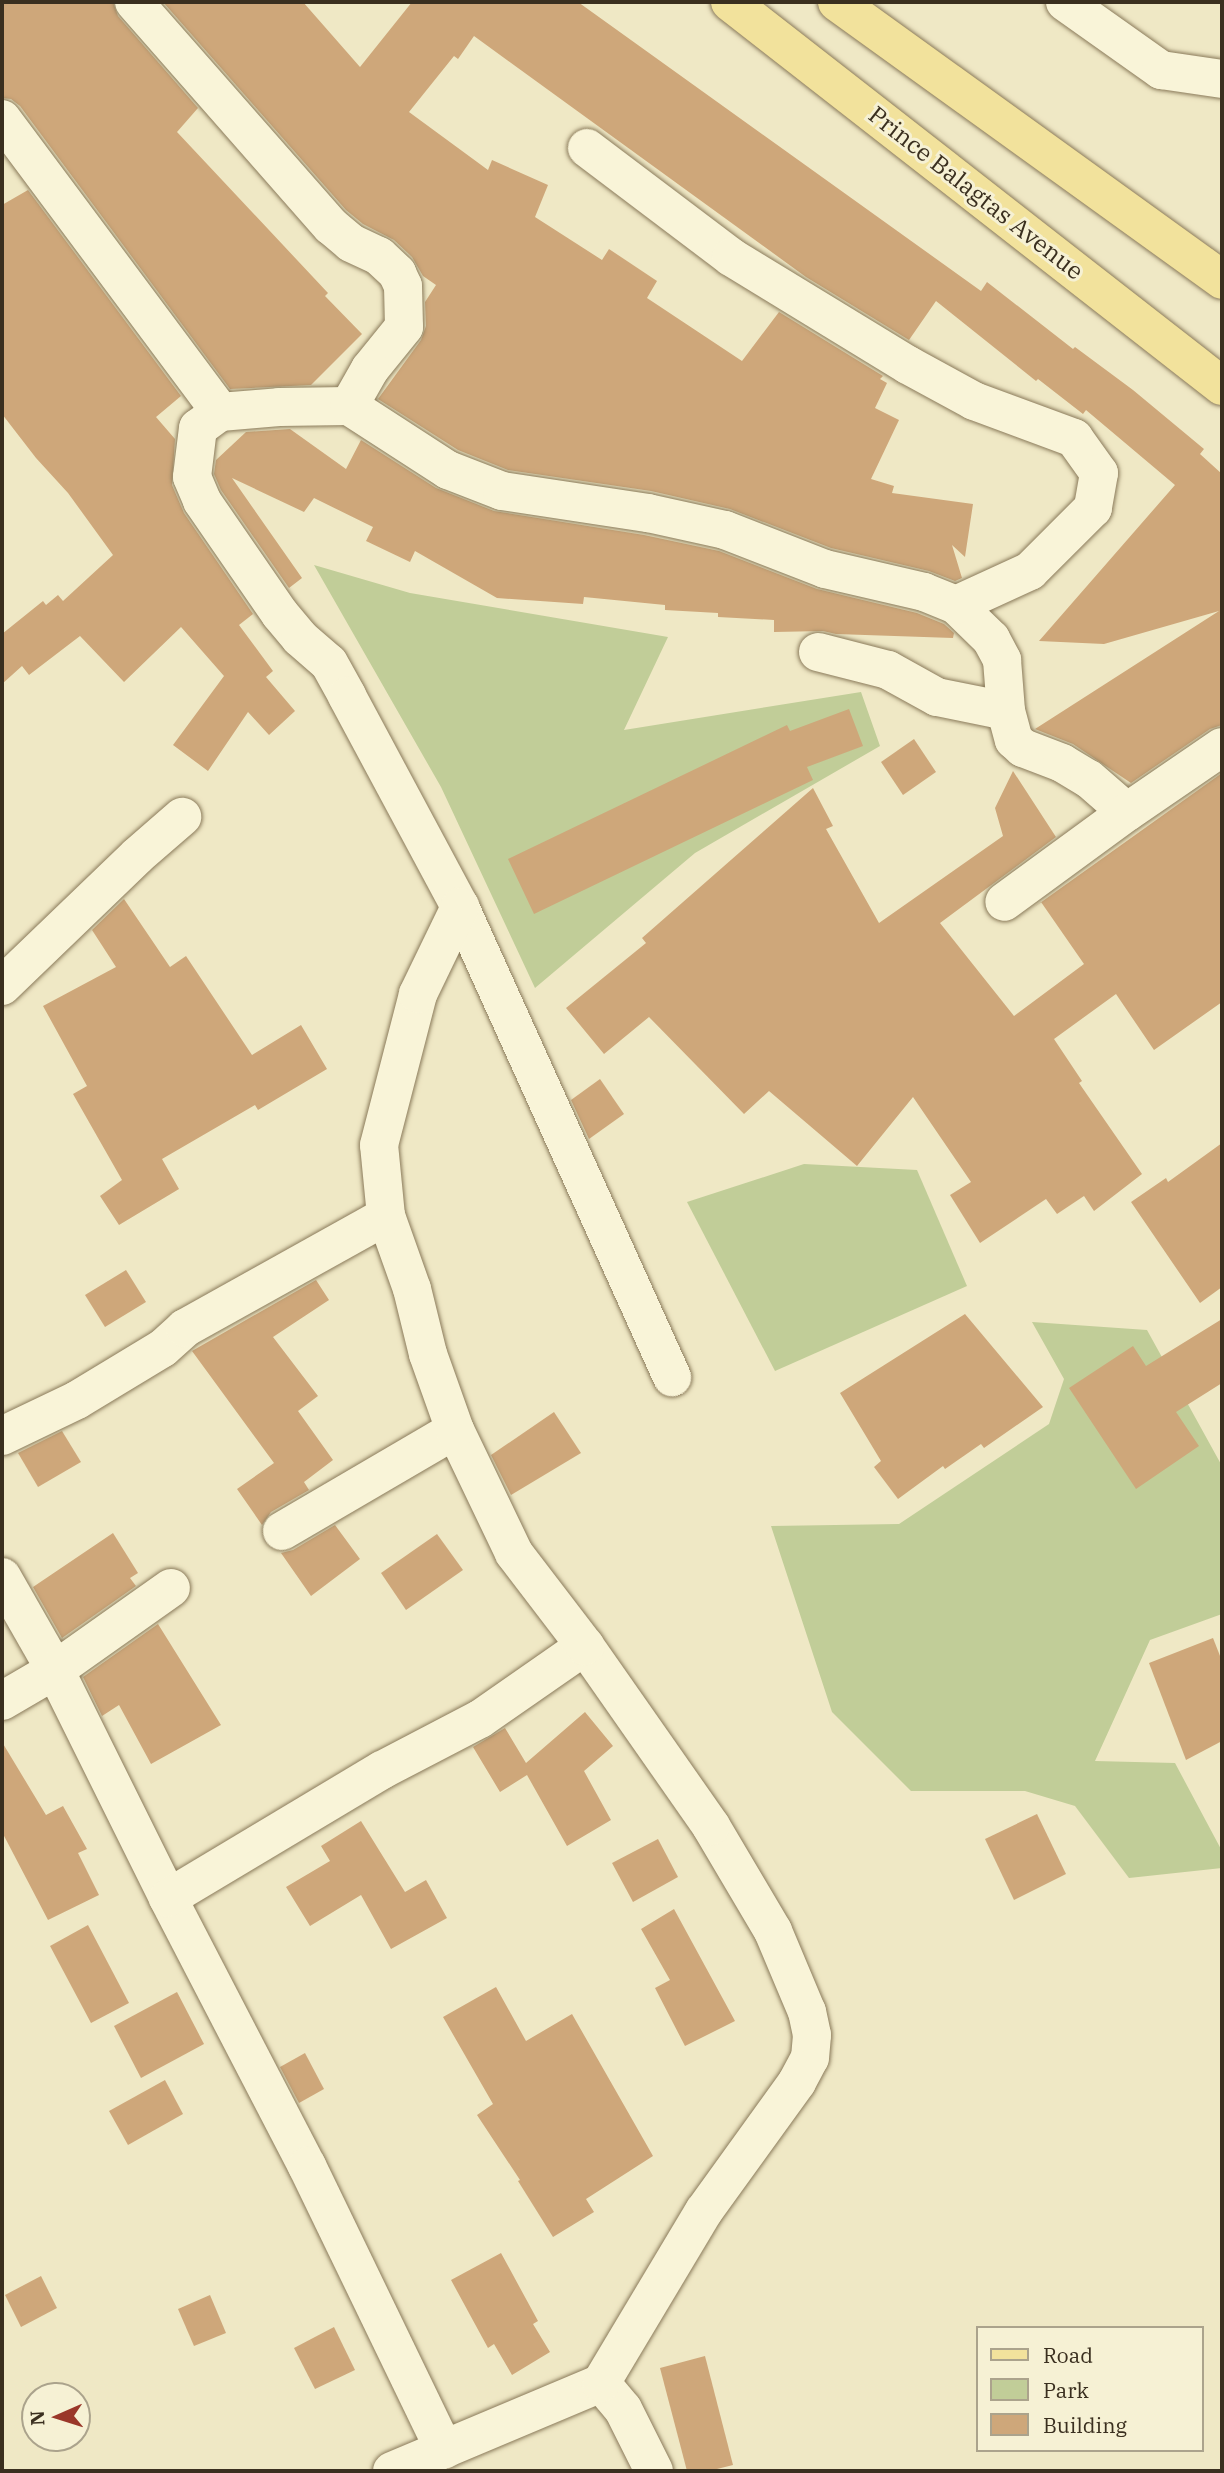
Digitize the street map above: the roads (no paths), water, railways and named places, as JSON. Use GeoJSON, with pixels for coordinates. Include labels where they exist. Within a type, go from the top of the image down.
{"type":"FeatureCollection","features":[{"type":"Feature","properties":{"kind":"main road","name":"Prince Balagtas Avenue"},"geometry":{"type":"LineString","coordinates":[[730,2],[1222,386]]}},
{"type":"Feature","properties":{"kind":"main road"},"geometry":{"type":"LineString","coordinates":[[838,2],[1222,280]]}},
{"type":"Feature","properties":{"kind":"street"},"geometry":{"type":"LineString","coordinates":[[134,2],[331,226],[351,243],[379,256],[397,273],[403,286],[406,308],[404,327],[370,369],[349,406]]}},
{"type":"Feature","properties":{"kind":"street"},"geometry":{"type":"LineString","coordinates":[[1065,2],[1161,70],[1222,79]]}},
{"type":"Feature","properties":{"kind":"street"},"geometry":{"type":"LineString","coordinates":[[2,119],[220,412]]}},
{"type":"Feature","properties":{"kind":"street"},"geometry":{"type":"LineString","coordinates":[[587,148],[731,257],[908,365],[974,401],[1074,439],[1099,473],[1093,508],[1030,571],[956,605]]}},
{"type":"Feature","properties":{"kind":"street"},"geometry":{"type":"LineString","coordinates":[[672,1377],[460,907],[329,663],[300,638],[280,614],[202,501],[192,477],[198,428],[220,412],[349,406],[449,471],[502,491],[648,513],[725,530],[825,569],[924,592],[956,605],[991,639],[1003,660],[1009,731],[1023,748],[1062,763],[1089,779],[1127,812]]}},
{"type":"Feature","properties":{"kind":"street"},"geometry":{"type":"LineString","coordinates":[[818,652],[888,670],[937,697],[1006,711]]}},
{"type":"Feature","properties":{"kind":"street"},"geometry":{"type":"LineString","coordinates":[[1004,902],[1222,747]]}},
{"type":"Feature","properties":{"kind":"street"},"geometry":{"type":"LineString","coordinates":[[2,986],[137,856],[182,817]]}},
{"type":"Feature","properties":{"kind":"street"},"geometry":{"type":"LineString","coordinates":[[392,2471],[601,2382],[704,2211],[797,2081],[810,2058],[812,2035],[807,2012],[773,1931],[711,1826],[585,1646],[513,1553],[455,1430],[428,1354],[412,1289],[386,1216],[379,1145],[418,994],[460,907]]}},
{"type":"Feature","properties":{"kind":"street"},"geometry":{"type":"LineString","coordinates":[[2,1436],[77,1400],[163,1348],[185,1328],[386,1216]]}},
{"type":"Feature","properties":{"kind":"street"},"geometry":{"type":"LineString","coordinates":[[282,1531],[455,1430]]}},
{"type":"Feature","properties":{"kind":"street"},"geometry":{"type":"LineString","coordinates":[[2,1577],[55,1670],[168,1898],[307,2165],[444,2450]]}},
{"type":"Feature","properties":{"kind":"street"},"geometry":{"type":"LineString","coordinates":[[2,1701],[55,1670],[171,1588]]}},
{"type":"Feature","properties":{"kind":"street"},"geometry":{"type":"LineString","coordinates":[[168,1898],[382,1770],[480,1719],[585,1646]]}},
{"type":"Feature","properties":{"kind":"street"},"geometry":{"type":"LineString","coordinates":[[601,2382],[623,2409],[654,2471]]}}]}
